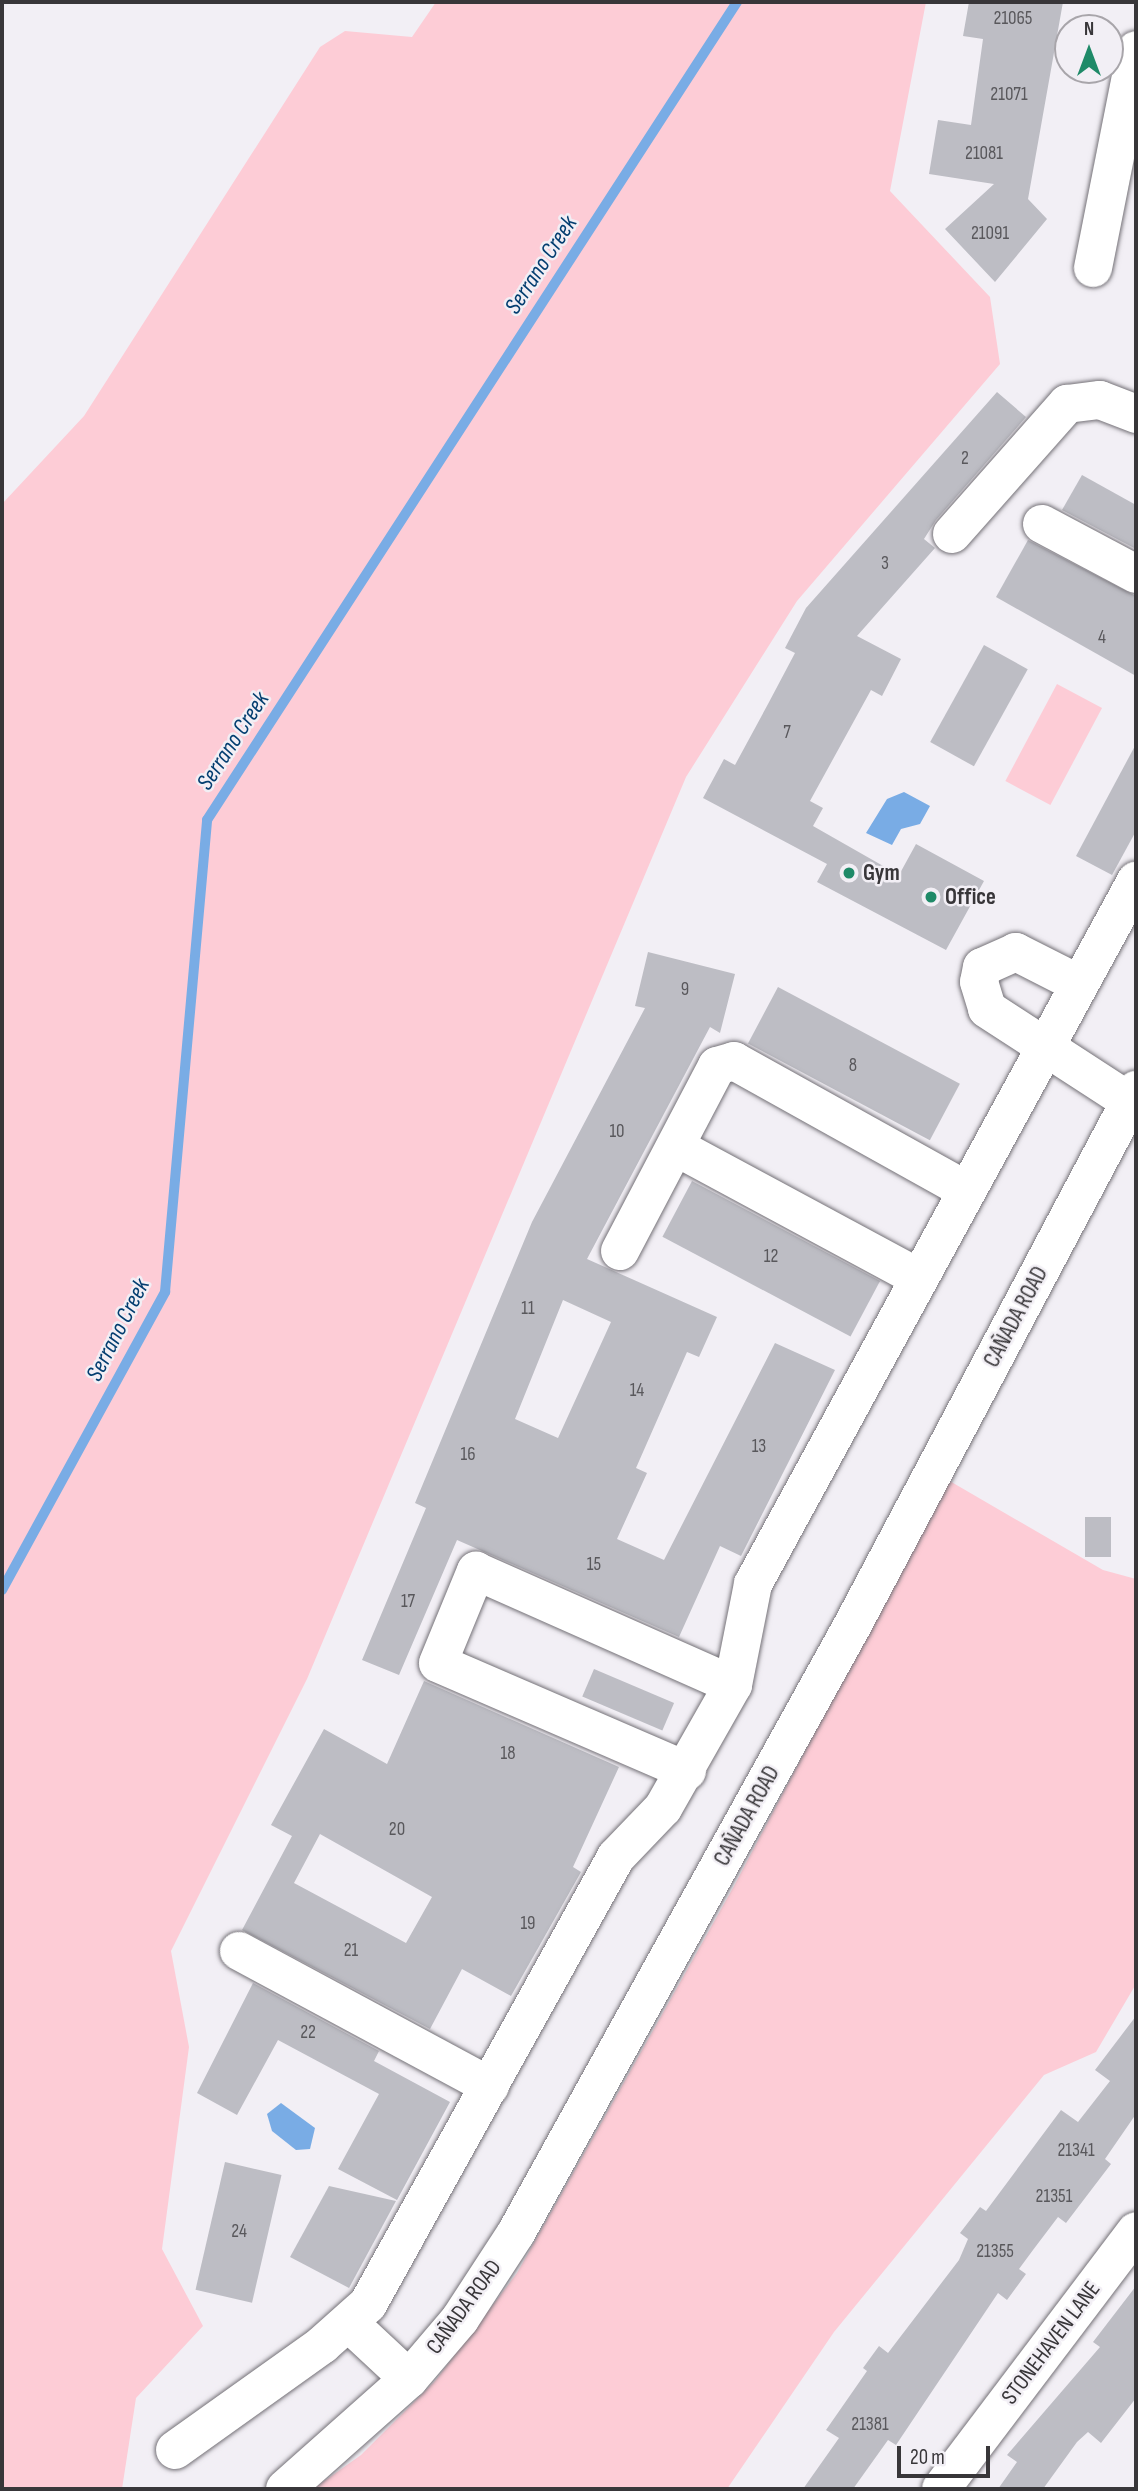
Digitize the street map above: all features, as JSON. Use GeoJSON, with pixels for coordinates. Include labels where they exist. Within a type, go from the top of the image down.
{"type":"FeatureCollection","features":[{"type":"Feature","properties":{"kind":"street"},"geometry":{"type":"LineString","coordinates":[[1093,268],[1130,135],[1136,50]]}},
{"type":"Feature","properties":{"kind":"street"},"geometry":{"type":"LineString","coordinates":[[952,534],[1067,404],[1100,400],[1136,414]]}},
{"type":"Feature","properties":{"kind":"street"},"geometry":{"type":"LineString","coordinates":[[1042,524],[1136,574]]}},
{"type":"Feature","properties":{"kind":"street"},"geometry":{"type":"LineString","coordinates":[[175,2450],[349,2323],[368,2304],[615,1857],[663,1808],[687,1771],[733,1685],[753,1584],[917,1277],[1136,881]]}},
{"type":"Feature","properties":{"kind":"street"},"geometry":{"type":"LineString","coordinates":[[1079,985],[1016,952],[982,967],[980,997],[987,1009],[1044,1047],[1133,1096]]}},
{"type":"Feature","properties":{"kind":"street"},"geometry":{"type":"LineString","coordinates":[[620,1251],[717,1066],[734,1061],[966,1190]]}},
{"type":"Feature","properties":{"kind":"street","name":"CAÑADA ROAD"},"geometry":{"type":"LineString","coordinates":[[285,2489],[345,2443],[410,2379],[460,2319],[523,2220],[851,1628],[1133,1096]]}},
{"type":"Feature","properties":{"kind":"street"},"geometry":{"type":"LineString","coordinates":[[676,1147],[917,1277]]}},
{"type":"Feature","properties":{"kind":"street"},"geometry":{"type":"LineString","coordinates":[[687,1771],[439,1663],[476,1571],[733,1685]]}},
{"type":"Feature","properties":{"kind":"street"},"geometry":{"type":"LineString","coordinates":[[239,1951],[490,2086]]}},
{"type":"Feature","properties":{"kind":"street","name":"STONEHAVEN LANE"},"geometry":{"type":"LineString","coordinates":[[941,2489],[1136,2231]]}},
{"type":"Feature","properties":{"kind":"street"},"geometry":{"type":"LineString","coordinates":[[349,2323],[410,2379]]}},
{"type":"Feature","properties":{"kind":"shaded area"},"geometry":{"type":"Polygon","coordinates":[[[436,2],[926,2],[890,191],[990,297],[1000,364],[797,601],[686,777],[307,1679],[171,1951],[189,2047],[162,2249],[203,2326],[136,2398],[122,2489],[2,2489],[2,504],[84,416],[320,47],[345,31],[412,37],[436,2]]]}},
{"type":"Feature","properties":{"kind":"shaded area"},"geometry":{"type":"Polygon","coordinates":[[[1057,684],[1102,708],[1050,805],[1005,781],[1057,684]]]}},
{"type":"Feature","properties":{"kind":"shaded area"},"geometry":{"type":"Polygon","coordinates":[[[948,1480],[1103,1570],[1136,1579],[1136,1984],[1096,2052],[1044,2075],[834,2332],[727,2489],[313,2489],[361,2455],[435,2381],[517,2273],[734,1886],[948,1480]]]}},
{"type":"Feature","properties":{"kind":"water"},"geometry":{"type":"Polygon","coordinates":[[[904,792],[930,806],[920,824],[901,829],[892,845],[866,833],[887,799],[904,792]]]}},
{"type":"Feature","properties":{"kind":"water"},"geometry":{"type":"Polygon","coordinates":[[[281,2103],[315,2128],[310,2149],[296,2150],[272,2131],[267,2114],[281,2103]]]}},
{"type":"Feature","properties":{"kind":"building"},"geometry":{"type":"Polygon","coordinates":[[[969,2],[1063,2],[1061,14],[1054,14],[1054,53],[1028,199],[1047,219],[995,282],[945,229],[994,184],[929,174],[938,120],[971,125],[983,39],[963,36],[969,2]]]}},
{"type":"Feature","properties":{"kind":"building"},"geometry":{"type":"Polygon","coordinates":[[[997,392],[1026,417],[936,520],[924,539],[935,548],[857,636],[901,659],[882,696],[871,690],[810,801],[823,808],[813,826],[899,875],[916,844],[984,881],[946,950],[817,882],[827,864],[703,798],[724,759],[735,765],[795,653],[785,648],[806,608],[997,392]]]}},
{"type":"Feature","properties":{"kind":"building"},"geometry":{"type":"Polygon","coordinates":[[[1082,475],[1136,505],[1136,549],[1062,510],[1082,475]]]}},
{"type":"Feature","properties":{"kind":"building"},"geometry":{"type":"Polygon","coordinates":[[[1028,540],[1136,596],[1136,676],[996,597],[1028,540]]]}},
{"type":"Feature","properties":{"kind":"building"},"geometry":{"type":"Polygon","coordinates":[[[984,645],[1028,669],[974,766],[930,742],[984,645]]]}},
{"type":"Feature","properties":{"kind":"building"},"geometry":{"type":"Polygon","coordinates":[[[1136,744],[1136,831],[1112,875],[1076,856],[1136,744]]]}},
{"type":"Feature","properties":{"kind":"building"},"geometry":{"type":"Polygon","coordinates":[[[648,952],[735,974],[720,1033],[710,1027],[587,1259],[717,1317],[699,1357],[687,1352],[636,1468],[647,1473],[617,1539],[664,1560],[775,1343],[835,1370],[741,1556],[720,1546],[679,1637],[457,1540],[399,1675],[362,1660],[426,1508],[415,1503],[532,1222],[645,1008],[635,1006],[648,952]],[[563,1300],[515,1419],[558,1438],[611,1322],[563,1300]]]}},
{"type":"Feature","properties":{"kind":"building"},"geometry":{"type":"Polygon","coordinates":[[[778,987],[960,1084],[930,1140],[748,1044],[778,987]]]}},
{"type":"Feature","properties":{"kind":"building"},"geometry":{"type":"Polygon","coordinates":[[[692,1181],[880,1281],[850,1337],[662,1237],[692,1181]]]}},
{"type":"Feature","properties":{"kind":"building"},"geometry":{"type":"Polygon","coordinates":[[[1085,1517],[1111,1517],[1111,1557],[1085,1557],[1085,1517]]]}},
{"type":"Feature","properties":{"kind":"building"},"geometry":{"type":"Polygon","coordinates":[[[594,1669],[674,1703],[662,1731],[582,1697],[594,1669]]]}},
{"type":"Feature","properties":{"kind":"building"},"geometry":{"type":"Polygon","coordinates":[[[424,1681],[619,1767],[573,1867],[581,1872],[511,1996],[462,1969],[430,2029],[242,1930],[292,1836],[271,1825],[324,1729],[387,1764],[424,1681]],[[320,1834],[294,1883],[406,1943],[432,1897],[320,1834]]]}},
{"type":"Feature","properties":{"kind":"building"},"geometry":{"type":"Polygon","coordinates":[[[253,1983],[379,2051],[374,2061],[450,2102],[397,2200],[338,2169],[379,2094],[278,2040],[237,2115],[197,2093],[253,1983]]]}},
{"type":"Feature","properties":{"kind":"building"},"geometry":{"type":"Polygon","coordinates":[[[1136,2016],[1136,2114],[1105,2159],[1111,2164],[1066,2223],[1058,2217],[1019,2269],[1026,2274],[1007,2300],[998,2293],[896,2445],[888,2440],[853,2489],[803,2489],[839,2438],[826,2430],[867,2371],[863,2368],[879,2346],[888,2353],[959,2260],[968,2239],[960,2233],[980,2207],[986,2211],[1061,2110],[1078,2122],[1110,2081],[1095,2070],[1136,2016]]]}},
{"type":"Feature","properties":{"kind":"building"},"geometry":{"type":"Polygon","coordinates":[[[225,2162],[282,2175],[252,2303],[196,2290],[225,2162]]]}},
{"type":"Feature","properties":{"kind":"building"},"geometry":{"type":"Polygon","coordinates":[[[329,2186],[396,2201],[349,2288],[290,2257],[329,2186]]]}},
{"type":"Feature","properties":{"kind":"building"},"geometry":{"type":"Polygon","coordinates":[[[1136,2286],[1136,2398],[1101,2443],[1088,2432],[1077,2442],[1043,2489],[998,2489],[1017,2462],[1007,2455],[1100,2347],[1093,2342],[1136,2286]]]}},
{"type":"Feature","properties":{"kind":"waterway","name":"Serrano Creek"},"geometry":{"type":"LineString","coordinates":[[2,1590],[165,1292],[207,820],[737,2]]}},
{"type":"Feature","properties":{"kind":"place","name":"Gym"},"geometry":{"type":"Point","coordinates":[849,873]}},
{"type":"Feature","properties":{"kind":"place","name":"Office"},"geometry":{"type":"Point","coordinates":[931,897]}}]}
